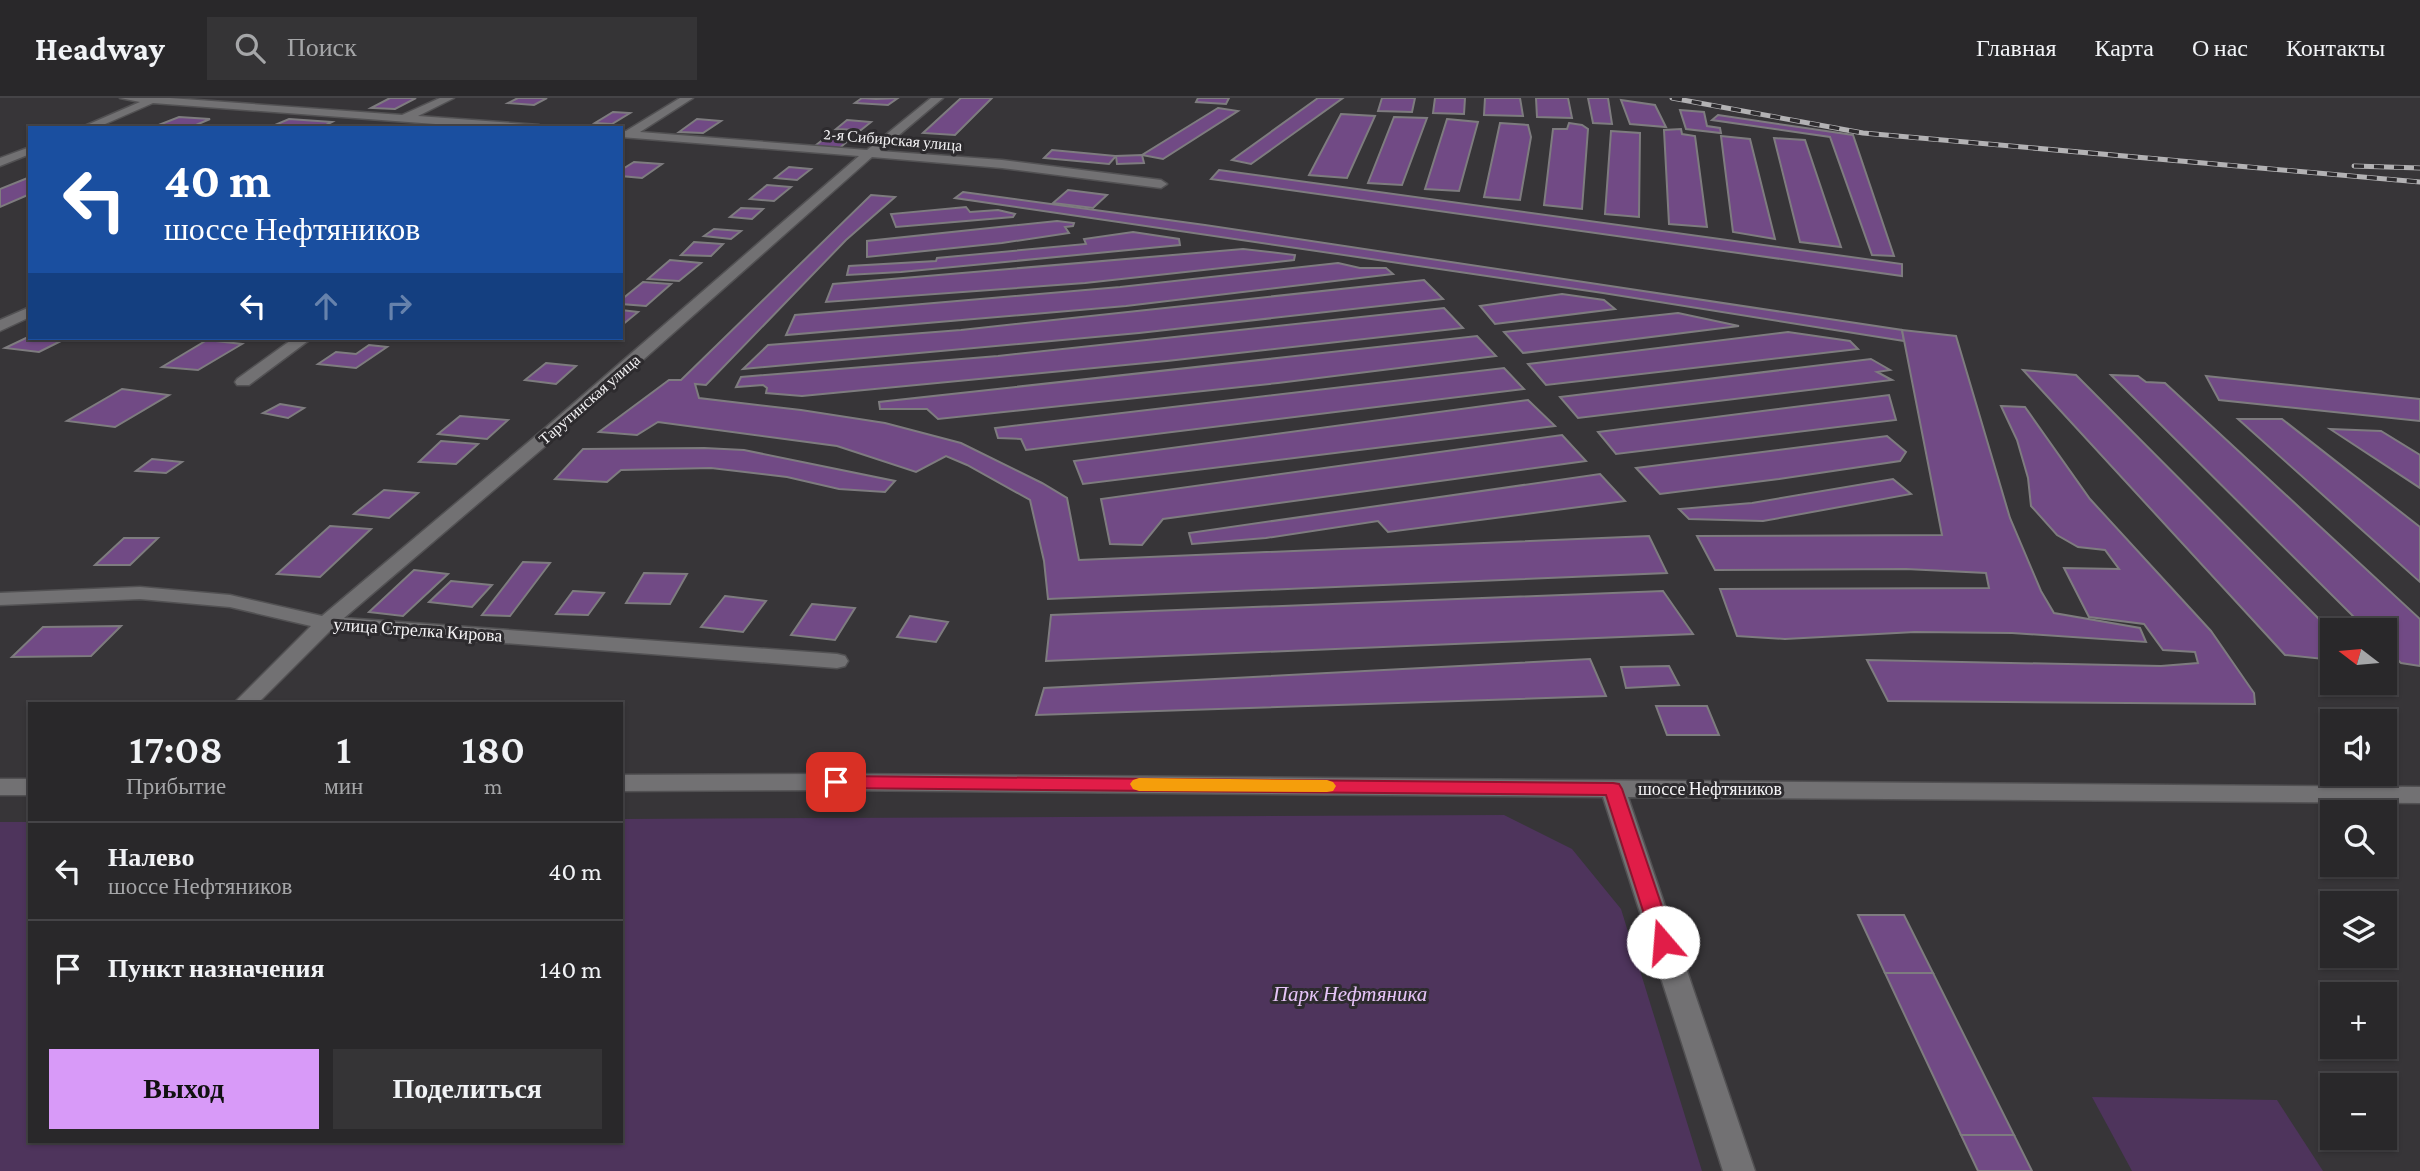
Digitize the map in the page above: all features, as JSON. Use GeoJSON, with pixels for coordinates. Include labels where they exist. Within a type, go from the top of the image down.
{"type":"FeatureCollection","features":[{"type":"Feature","properties":{"kind":"street"},"geometry":{"type":"LineString","coordinates":[[125,98],[512,126]]}},
{"type":"Feature","properties":{"kind":"street"},"geometry":{"type":"LineString","coordinates":[[391,126],[449,98]]}},
{"type":"Feature","properties":{"kind":"street"},"geometry":{"type":"LineString","coordinates":[[624,136],[688,98]]}},
{"type":"Feature","properties":{"kind":"street","name":"Тарутинская улица"},"geometry":{"type":"LineString","coordinates":[[246,702],[326,623],[550,433],[870,153],[938,98]]}},
{"type":"Feature","properties":{"kind":"street"},"geometry":{"type":"LineString","coordinates":[[90,126],[159,99]]}},
{"type":"Feature","properties":{"kind":"street","name":"2-я Сибирская улица"},"geometry":{"type":"LineString","coordinates":[[624,136],[1002,164],[1161,184]]}},
{"type":"Feature","properties":{"kind":"street"},"geometry":{"type":"LineString","coordinates":[[0,162],[28,151]]}},
{"type":"Feature","properties":{"kind":"street"},"geometry":{"type":"LineString","coordinates":[[0,326],[28,312]]}},
{"type":"Feature","properties":{"kind":"street"},"geometry":{"type":"LineString","coordinates":[[243,382],[301,340]]}},
{"type":"Feature","properties":{"kind":"street","name":"улица Стрелка Кирова"},"geometry":{"type":"LineString","coordinates":[[0,599],[140,593],[230,601],[326,623],[837,661]]}},
{"type":"Feature","properties":{"kind":"street","name":"шоссе Нефтяников"},"geometry":{"type":"LineString","coordinates":[[623,783],[850,782],[2420,795]]}},
{"type":"Feature","properties":{"kind":"street"},"geometry":{"type":"LineString","coordinates":[[0,787],[28,787]]}},
{"type":"Feature","properties":{"kind":"street"},"geometry":{"type":"LineString","coordinates":[[1613,789],[1739,1171]]}},
{"type":"Feature","properties":{"kind":"green space","name":"Парк Нефтяника"},"geometry":{"type":"Polygon","coordinates":[[[1504,815],[1572,849],[1621,909],[1702,1171],[0,1171],[0,822],[28,822],[28,1143],[623,1143],[623,819],[1504,815]]]}},
{"type":"Feature","properties":{"kind":"green space"},"geometry":{"type":"Polygon","coordinates":[[[2092,1097],[2277,1100],[2323,1171],[2132,1171],[2092,1097]]]}},
{"type":"Feature","properties":{"kind":"building"},"geometry":{"type":"Polygon","coordinates":[[[390,98],[416,98],[395,109],[371,108],[390,98]]]}},
{"type":"Feature","properties":{"kind":"building"},"geometry":{"type":"Polygon","coordinates":[[[518,98],[547,98],[534,105],[508,103],[518,98]]]}},
{"type":"Feature","properties":{"kind":"building"},"geometry":{"type":"Polygon","coordinates":[[[862,98],[898,98],[888,105],[855,103],[862,98]]]}},
{"type":"Feature","properties":{"kind":"building"},"geometry":{"type":"Polygon","coordinates":[[[961,98],[992,98],[955,135],[923,133],[961,98]]]}},
{"type":"Feature","properties":{"kind":"building"},"geometry":{"type":"Polygon","coordinates":[[[1198,98],[1229,98],[1226,104],[1196,102],[1198,98]]]}},
{"type":"Feature","properties":{"kind":"building"},"geometry":{"type":"Polygon","coordinates":[[[1318,98],[1343,98],[1251,164],[1232,160],[1318,98]]]}},
{"type":"Feature","properties":{"kind":"building"},"geometry":{"type":"Polygon","coordinates":[[[1382,98],[1415,98],[1412,112],[1378,111],[1382,98]]]}},
{"type":"Feature","properties":{"kind":"building"},"geometry":{"type":"Polygon","coordinates":[[[1435,98],[1465,98],[1464,114],[1433,113],[1435,98]]]}},
{"type":"Feature","properties":{"kind":"building"},"geometry":{"type":"Polygon","coordinates":[[[1485,98],[1520,98],[1523,116],[1484,115],[1485,98]]]}},
{"type":"Feature","properties":{"kind":"building"},"geometry":{"type":"Polygon","coordinates":[[[1536,98],[1568,98],[1572,118],[1537,117],[1536,98]]]}},
{"type":"Feature","properties":{"kind":"building"},"geometry":{"type":"Polygon","coordinates":[[[1588,98],[1608,98],[1612,124],[1593,123],[1588,98]]]}},
{"type":"Feature","properties":{"kind":"building"},"geometry":{"type":"Polygon","coordinates":[[[1621,100],[1655,105],[1666,127],[1630,124],[1621,100]]]}},
{"type":"Feature","properties":{"kind":"building"},"geometry":{"type":"Polygon","coordinates":[[[1218,108],[1238,111],[1163,159],[1142,155],[1218,108]]]}},
{"type":"Feature","properties":{"kind":"building"},"geometry":{"type":"Polygon","coordinates":[[[1680,110],[1704,112],[1707,126],[1720,128],[1721,133],[1686,129],[1680,110]]]}},
{"type":"Feature","properties":{"kind":"building"},"geometry":{"type":"Polygon","coordinates":[[[613,112],[630,113],[612,124],[595,123],[613,112]]]}},
{"type":"Feature","properties":{"kind":"building"},"geometry":{"type":"Polygon","coordinates":[[[1341,114],[1375,116],[1347,178],[1309,175],[1341,114]]]}},
{"type":"Feature","properties":{"kind":"building"},"geometry":{"type":"Polygon","coordinates":[[[1718,115],[1853,135],[1894,256],[1872,255],[1830,137],[1712,120],[1718,115]]]}},
{"type":"Feature","properties":{"kind":"building"},"geometry":{"type":"Polygon","coordinates":[[[179,117],[210,119],[194,126],[156,126],[179,117]]]}},
{"type":"Feature","properties":{"kind":"building"},"geometry":{"type":"Polygon","coordinates":[[[1394,117],[1427,118],[1402,185],[1368,183],[1394,117]]]}},
{"type":"Feature","properties":{"kind":"building"},"geometry":{"type":"Polygon","coordinates":[[[289,119],[332,122],[324,126],[273,126],[289,119]]]}},
{"type":"Feature","properties":{"kind":"building"},"geometry":{"type":"Polygon","coordinates":[[[697,119],[721,121],[703,133],[679,132],[697,119]]]}},
{"type":"Feature","properties":{"kind":"building"},"geometry":{"type":"Polygon","coordinates":[[[1447,119],[1478,122],[1459,191],[1425,189],[1447,119]]]}},
{"type":"Feature","properties":{"kind":"building"},"geometry":{"type":"Polygon","coordinates":[[[847,120],[871,122],[861,130],[836,129],[847,120]]]}},
{"type":"Feature","properties":{"kind":"building"},"geometry":{"type":"Polygon","coordinates":[[[1500,123],[1528,125],[1531,137],[1520,200],[1484,197],[1500,123]]]}},
{"type":"Feature","properties":{"kind":"building"},"geometry":{"type":"Polygon","coordinates":[[[1569,123],[1588,129],[1582,209],[1544,205],[1553,129],[1567,129],[1569,123]]]}},
{"type":"Feature","properties":{"kind":"building"},"geometry":{"type":"Polygon","coordinates":[[[1681,129],[1682,134],[1695,136],[1707,227],[1669,224],[1664,130],[1681,129]]]}},
{"type":"Feature","properties":{"kind":"building"},"geometry":{"type":"Polygon","coordinates":[[[1611,131],[1640,133],[1639,217],[1605,214],[1611,131]]]}},
{"type":"Feature","properties":{"kind":"building"},"geometry":{"type":"Polygon","coordinates":[[[1721,136],[1750,139],[1775,239],[1733,232],[1721,136]]]}},
{"type":"Feature","properties":{"kind":"building"},"geometry":{"type":"Polygon","coordinates":[[[825,138],[849,140],[836,151],[811,149],[825,138]]]}},
{"type":"Feature","properties":{"kind":"building"},"geometry":{"type":"Polygon","coordinates":[[[1774,138],[1805,140],[1841,247],[1800,242],[1774,138]]]}},
{"type":"Feature","properties":{"kind":"building"},"geometry":{"type":"Polygon","coordinates":[[[1052,150],[1116,156],[1109,164],[1044,158],[1052,150]]]}},
{"type":"Feature","properties":{"kind":"building"},"geometry":{"type":"Polygon","coordinates":[[[1142,155],[1144,163],[1117,164],[1116,156],[1142,155]]]}},
{"type":"Feature","properties":{"kind":"building"},"geometry":{"type":"Polygon","coordinates":[[[634,162],[662,164],[642,178],[623,176],[623,169],[634,162]]]}},
{"type":"Feature","properties":{"kind":"building"},"geometry":{"type":"Polygon","coordinates":[[[789,167],[811,169],[797,180],[775,178],[789,167]]]}},
{"type":"Feature","properties":{"kind":"building"},"geometry":{"type":"Polygon","coordinates":[[[1219,170],[1902,264],[1902,276],[1211,179],[1219,170]]]}},
{"type":"Feature","properties":{"kind":"building"},"geometry":{"type":"Polygon","coordinates":[[[28,178],[28,195],[0,207],[0,189],[28,178]]]}},
{"type":"Feature","properties":{"kind":"building"},"geometry":{"type":"Polygon","coordinates":[[[767,185],[791,187],[774,201],[750,199],[767,185]]]}},
{"type":"Feature","properties":{"kind":"building"},"geometry":{"type":"Polygon","coordinates":[[[1068,190],[1107,195],[1093,208],[1053,203],[1068,190]]]}},
{"type":"Feature","properties":{"kind":"building"},"geometry":{"type":"Polygon","coordinates":[[[963,192],[1205,225],[1902,330],[1904,341],[1603,293],[955,198],[963,192]]]}},
{"type":"Feature","properties":{"kind":"building"},"geometry":{"type":"Polygon","coordinates":[[[871,195],[895,197],[846,240],[706,385],[695,384],[699,398],[885,423],[961,443],[1067,498],[1079,560],[1649,536],[1667,573],[1048,599],[1044,561],[1030,500],[946,456],[916,472],[837,446],[658,422],[637,435],[599,432],[669,380],[681,380],[871,195]]]}},
{"type":"Feature","properties":{"kind":"building"},"geometry":{"type":"Polygon","coordinates":[[[966,207],[970,212],[998,210],[1015,214],[1013,217],[896,227],[891,214],[966,207]]]}},
{"type":"Feature","properties":{"kind":"building"},"geometry":{"type":"Polygon","coordinates":[[[741,208],[763,209],[752,219],[730,217],[741,208]]]}},
{"type":"Feature","properties":{"kind":"building"},"geometry":{"type":"Polygon","coordinates":[[[1057,221],[1074,223],[1073,226],[1065,227],[1069,233],[867,257],[867,241],[1057,221]]]}},
{"type":"Feature","properties":{"kind":"building"},"geometry":{"type":"Polygon","coordinates":[[[714,229],[741,231],[731,239],[704,236],[714,229]]]}},
{"type":"Feature","properties":{"kind":"building"},"geometry":{"type":"Polygon","coordinates":[[[1133,232],[1179,239],[1180,245],[847,275],[849,266],[936,261],[937,258],[1086,244],[1084,239],[1133,232]]]}},
{"type":"Feature","properties":{"kind":"building"},"geometry":{"type":"Polygon","coordinates":[[[694,242],[723,244],[711,256],[681,255],[694,242]]]}},
{"type":"Feature","properties":{"kind":"building"},"geometry":{"type":"Polygon","coordinates":[[[1243,249],[1295,255],[1294,260],[1085,283],[826,302],[833,284],[1243,249]]]}},
{"type":"Feature","properties":{"kind":"building"},"geometry":{"type":"Polygon","coordinates":[[[670,260],[701,263],[679,281],[648,279],[670,260]]]}},
{"type":"Feature","properties":{"kind":"building"},"geometry":{"type":"Polygon","coordinates":[[[1338,263],[1360,268],[1386,268],[1393,274],[1126,306],[786,335],[795,315],[1120,287],[1338,263]]]}},
{"type":"Feature","properties":{"kind":"building"},"geometry":{"type":"Polygon","coordinates":[[[1424,280],[1443,299],[1139,333],[743,369],[768,345],[961,330],[1424,280]]]}},
{"type":"Feature","properties":{"kind":"building"},"geometry":{"type":"Polygon","coordinates":[[[643,282],[671,284],[646,306],[623,304],[623,298],[643,282]]]}},
{"type":"Feature","properties":{"kind":"building"},"geometry":{"type":"Polygon","coordinates":[[[1562,294],[1604,300],[1615,309],[1495,324],[1480,306],[1562,294]]]}},
{"type":"Feature","properties":{"kind":"building"},"geometry":{"type":"Polygon","coordinates":[[[1444,308],[1463,328],[1167,361],[802,396],[766,393],[767,388],[763,385],[736,387],[741,377],[998,356],[1444,308]]]}},
{"type":"Feature","properties":{"kind":"building"},"geometry":{"type":"Polygon","coordinates":[[[623,310],[638,312],[623,324],[623,310]]]}},
{"type":"Feature","properties":{"kind":"building"},"geometry":{"type":"Polygon","coordinates":[[[1678,313],[1739,326],[1523,353],[1504,332],[1678,313]]]}},
{"type":"Feature","properties":{"kind":"building"},"geometry":{"type":"Polygon","coordinates":[[[1902,330],[1956,336],[2010,518],[2041,591],[2054,613],[2140,628],[2146,642],[2012,633],[1915,632],[1785,639],[1737,636],[1720,589],[1989,588],[1986,573],[1906,569],[1715,570],[1697,536],[1942,535],[1902,330]]]}},
{"type":"Feature","properties":{"kind":"building"},"geometry":{"type":"Polygon","coordinates":[[[1788,332],[1850,341],[1858,349],[1546,385],[1528,364],[1788,332]]]}},
{"type":"Feature","properties":{"kind":"building"},"geometry":{"type":"Polygon","coordinates":[[[1477,336],[1496,356],[1278,383],[938,419],[927,409],[880,409],[879,402],[1477,336]]]}},
{"type":"Feature","properties":{"kind":"building"},"geometry":{"type":"Polygon","coordinates":[[[28,337],[28,340],[63,340],[39,352],[5,348],[28,337]]]}},
{"type":"Feature","properties":{"kind":"building"},"geometry":{"type":"Polygon","coordinates":[[[207,340],[242,344],[198,370],[162,367],[207,340]]]}},
{"type":"Feature","properties":{"kind":"building"},"geometry":{"type":"Polygon","coordinates":[[[369,345],[387,347],[356,368],[318,364],[336,352],[356,354],[369,345]]]}},
{"type":"Feature","properties":{"kind":"building"},"geometry":{"type":"Polygon","coordinates":[[[1871,359],[1890,370],[1877,372],[1892,380],[1578,418],[1560,397],[1871,359]]]}},
{"type":"Feature","properties":{"kind":"building"},"geometry":{"type":"Polygon","coordinates":[[[546,363],[576,366],[556,384],[525,380],[546,363]]]}},
{"type":"Feature","properties":{"kind":"building"},"geometry":{"type":"Polygon","coordinates":[[[1504,368],[1524,389],[1026,450],[1021,439],[998,438],[995,428],[1504,368]]]}},
{"type":"Feature","properties":{"kind":"building"},"geometry":{"type":"Polygon","coordinates":[[[2023,370],[2076,375],[2320,620],[2320,659],[2285,655],[2023,370]]]}},
{"type":"Feature","properties":{"kind":"building"},"geometry":{"type":"Polygon","coordinates":[[[2111,375],[2138,376],[2146,382],[2165,383],[2420,619],[2420,666],[2398,660],[2398,618],[2355,618],[2111,375]]]}},
{"type":"Feature","properties":{"kind":"building"},"geometry":{"type":"Polygon","coordinates":[[[2206,376],[2420,399],[2420,421],[2219,400],[2206,376]]]}},
{"type":"Feature","properties":{"kind":"building"},"geometry":{"type":"Polygon","coordinates":[[[122,389],[169,395],[115,427],[67,421],[122,389]]]}},
{"type":"Feature","properties":{"kind":"building"},"geometry":{"type":"Polygon","coordinates":[[[1889,395],[1896,420],[1616,454],[1598,432],[1889,395]]]}},
{"type":"Feature","properties":{"kind":"building"},"geometry":{"type":"Polygon","coordinates":[[[1528,400],[1555,426],[1083,484],[1074,461],[1528,400]]]}},
{"type":"Feature","properties":{"kind":"building"},"geometry":{"type":"Polygon","coordinates":[[[280,404],[304,408],[288,418],[263,413],[280,404]]]}},
{"type":"Feature","properties":{"kind":"building"},"geometry":{"type":"Polygon","coordinates":[[[2001,406],[2025,407],[2090,499],[2211,631],[2254,693],[2255,704],[1888,701],[1867,660],[2161,666],[2198,663],[2195,652],[2163,650],[2144,624],[2089,617],[2064,568],[2119,569],[2105,550],[2078,547],[2057,535],[2031,506],[2028,478],[2017,440],[2001,406]]]}},
{"type":"Feature","properties":{"kind":"building"},"geometry":{"type":"Polygon","coordinates":[[[460,416],[508,420],[487,439],[438,434],[460,416]]]}},
{"type":"Feature","properties":{"kind":"building"},"geometry":{"type":"Polygon","coordinates":[[[2238,419],[2282,419],[2420,527],[2420,582],[2238,419]]]}},
{"type":"Feature","properties":{"kind":"building"},"geometry":{"type":"Polygon","coordinates":[[[2330,429],[2381,431],[2420,455],[2420,488],[2330,429]]]}},
{"type":"Feature","properties":{"kind":"building"},"geometry":{"type":"Polygon","coordinates":[[[1562,435],[1586,461],[1163,519],[1142,545],[1110,544],[1101,499],[1562,435]]]}},
{"type":"Feature","properties":{"kind":"building"},"geometry":{"type":"Polygon","coordinates":[[[1887,436],[1906,452],[1900,461],[1779,479],[1660,494],[1636,468],[1887,436]]]}},
{"type":"Feature","properties":{"kind":"building"},"geometry":{"type":"Polygon","coordinates":[[[441,441],[478,444],[456,464],[419,462],[441,441]]]}},
{"type":"Feature","properties":{"kind":"building"},"geometry":{"type":"Polygon","coordinates":[[[583,449],[744,450],[895,481],[885,492],[839,489],[787,477],[711,468],[621,470],[607,482],[555,479],[583,449]]]}},
{"type":"Feature","properties":{"kind":"building"},"geometry":{"type":"Polygon","coordinates":[[[152,459],[182,462],[166,473],[136,471],[152,459]]]}},
{"type":"Feature","properties":{"kind":"building"},"geometry":{"type":"Polygon","coordinates":[[[1600,474],[1625,501],[1388,532],[1378,521],[1266,538],[1192,544],[1189,533],[1600,474]]]}},
{"type":"Feature","properties":{"kind":"building"},"geometry":{"type":"Polygon","coordinates":[[[1893,479],[1911,494],[1763,521],[1689,519],[1679,509],[1752,503],[1893,479]]]}},
{"type":"Feature","properties":{"kind":"building"},"geometry":{"type":"Polygon","coordinates":[[[384,490],[418,493],[389,518],[354,514],[384,490]]]}},
{"type":"Feature","properties":{"kind":"building"},"geometry":{"type":"Polygon","coordinates":[[[330,526],[371,529],[320,577],[277,574],[330,526]]]}},
{"type":"Feature","properties":{"kind":"building"},"geometry":{"type":"Polygon","coordinates":[[[124,538],[158,538],[130,565],[95,565],[124,538]]]}},
{"type":"Feature","properties":{"kind":"building"},"geometry":{"type":"Polygon","coordinates":[[[523,562],[550,563],[510,616],[482,615],[523,562]]]}},
{"type":"Feature","properties":{"kind":"building"},"geometry":{"type":"Polygon","coordinates":[[[414,570],[448,574],[403,616],[369,612],[414,570]]]}},
{"type":"Feature","properties":{"kind":"building"},"geometry":{"type":"Polygon","coordinates":[[[644,573],[687,574],[670,604],[626,603],[644,573]]]}},
{"type":"Feature","properties":{"kind":"building"},"geometry":{"type":"Polygon","coordinates":[[[451,581],[492,585],[472,607],[429,602],[451,581]]]}},
{"type":"Feature","properties":{"kind":"building"},"geometry":{"type":"Polygon","coordinates":[[[573,591],[604,593],[588,615],[556,614],[573,591]]]}},
{"type":"Feature","properties":{"kind":"building"},"geometry":{"type":"Polygon","coordinates":[[[1663,591],[1693,634],[1046,661],[1051,615],[1663,591]]]}},
{"type":"Feature","properties":{"kind":"building"},"geometry":{"type":"Polygon","coordinates":[[[725,596],[766,601],[743,632],[701,627],[725,596]]]}},
{"type":"Feature","properties":{"kind":"building"},"geometry":{"type":"Polygon","coordinates":[[[812,604],[855,608],[835,640],[791,635],[812,604]]]}},
{"type":"Feature","properties":{"kind":"building"},"geometry":{"type":"Polygon","coordinates":[[[910,616],[948,622],[936,642],[897,637],[910,616]]]}},
{"type":"Feature","properties":{"kind":"building"},"geometry":{"type":"Polygon","coordinates":[[[121,626],[91,656],[12,657],[43,627],[121,626]]]}},
{"type":"Feature","properties":{"kind":"building"},"geometry":{"type":"Polygon","coordinates":[[[1590,659],[1606,696],[1036,715],[1044,688],[1590,659]]]}},
{"type":"Feature","properties":{"kind":"building"},"geometry":{"type":"Polygon","coordinates":[[[1669,666],[1679,685],[1626,688],[1621,667],[1669,666]]]}},
{"type":"Feature","properties":{"kind":"building"},"geometry":{"type":"Polygon","coordinates":[[[1656,706],[1707,706],[1719,735],[1667,735],[1656,706]]]}},
{"type":"Feature","properties":{"kind":"building"},"geometry":{"type":"Polygon","coordinates":[[[1858,915],[1904,915],[1933,973],[1885,973],[1858,915]]]}},
{"type":"Feature","properties":{"kind":"building"},"geometry":{"type":"Polygon","coordinates":[[[1885,973],[1933,973],[2014,1135],[1961,1135],[1885,973]]]}},
{"type":"Feature","properties":{"kind":"building"},"geometry":{"type":"Polygon","coordinates":[[[1961,1135],[2014,1135],[2032,1171],[1978,1171],[1961,1135]]]}},
{"type":"Feature","properties":{"kind":"railway"},"geometry":{"type":"LineString","coordinates":[[1672,98],[1863,133],[2420,182]]}},
{"type":"Feature","properties":{"kind":"railway"},"geometry":{"type":"LineString","coordinates":[[2354,166],[2420,168]]}},
{"type":"Feature","properties":{"kind":"slow traffic"},"geometry":{"type":"LineString","coordinates":[[1139,784],[1327,786]]}},
{"type":"Feature","properties":{"kind":"route"},"geometry":{"type":"LineString","coordinates":[[836,782],[1613,789],[1663,942]]}}]}
